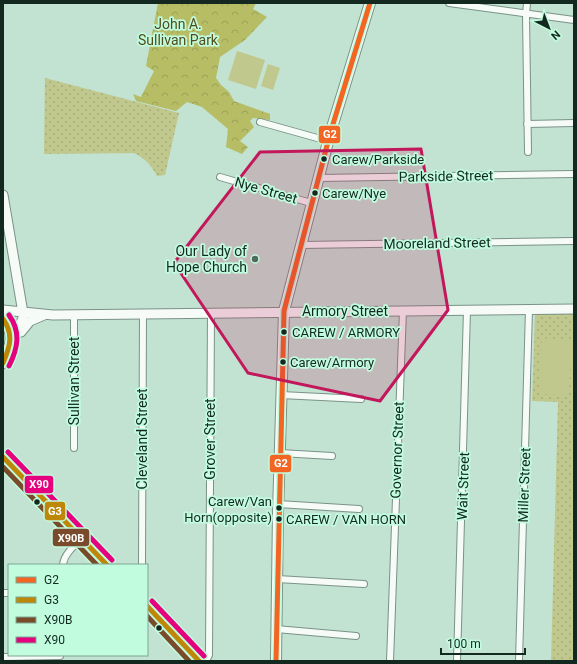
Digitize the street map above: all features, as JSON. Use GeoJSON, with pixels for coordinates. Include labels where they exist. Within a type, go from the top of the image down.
{"type":"FeatureCollection","features":[{"type":"Feature","properties":{"kind":"main road"},"geometry":{"type":"LineString","coordinates":[[276,661],[278,504],[284,311],[300,244],[328,141],[370,3]]}},
{"type":"Feature","properties":{"kind":"main road"},"geometry":{"type":"LineString","coordinates":[[3,195],[23,313],[23,318],[3,363]]}},
{"type":"Feature","properties":{"kind":"main road","name":"Armory Street"},"geometry":{"type":"LineString","coordinates":[[3,310],[44,315],[74,315],[284,311],[574,309]]}},
{"type":"Feature","properties":{"kind":"main road","name":"Armory Street"},"geometry":{"type":"LineString","coordinates":[[13,343],[30,321],[44,315]]}},
{"type":"Feature","properties":{"kind":"main road"},"geometry":{"type":"LineString","coordinates":[[3,319],[9,329],[13,343]]}},
{"type":"Feature","properties":{"kind":"main road"},"geometry":{"type":"LineString","coordinates":[[3,457],[106,564]]}},
{"type":"Feature","properties":{"kind":"main road"},"geometry":{"type":"LineString","coordinates":[[148,607],[199,661]]}},
{"type":"Feature","properties":{"kind":"street"},"geometry":{"type":"LineString","coordinates":[[450,3],[526,15],[574,20]]}},
{"type":"Feature","properties":{"kind":"street"},"geometry":{"type":"LineString","coordinates":[[527,3],[528,152]]}},
{"type":"Feature","properties":{"kind":"street"},"geometry":{"type":"LineString","coordinates":[[260,122],[328,141]]}},
{"type":"Feature","properties":{"kind":"street"},"geometry":{"type":"LineString","coordinates":[[527,124],[574,123]]}},
{"type":"Feature","properties":{"kind":"street","name":"Parkside Street"},"geometry":{"type":"LineString","coordinates":[[318,178],[574,174]]}},
{"type":"Feature","properties":{"kind":"street","name":"Nye Street"},"geometry":{"type":"LineString","coordinates":[[220,177],[311,203]]}},
{"type":"Feature","properties":{"kind":"street","name":"Mooreland Street"},"geometry":{"type":"LineString","coordinates":[[300,244],[574,241]]}},
{"type":"Feature","properties":{"kind":"street","name":"Miller Street"},"geometry":{"type":"LineString","coordinates":[[519,661],[529,309]]}},
{"type":"Feature","properties":{"kind":"street","name":"Governor Street"},"geometry":{"type":"LineString","coordinates":[[390,661],[402,310]]}},
{"type":"Feature","properties":{"kind":"street","name":"Wait Street"},"geometry":{"type":"LineString","coordinates":[[457,661],[468,310]]}},
{"type":"Feature","properties":{"kind":"street","name":"Grover Street"},"geometry":{"type":"LineString","coordinates":[[206,661],[209,655],[212,312]]}},
{"type":"Feature","properties":{"kind":"street","name":"Cleveland Street"},"geometry":{"type":"LineString","coordinates":[[142,564],[143,313]]}},
{"type":"Feature","properties":{"kind":"street","name":"Sullivan Street"},"geometry":{"type":"LineString","coordinates":[[74,315],[74,448]]}},
{"type":"Feature","properties":{"kind":"street"},"geometry":{"type":"LineString","coordinates":[[281,395],[361,399]]}},
{"type":"Feature","properties":{"kind":"street"},"geometry":{"type":"LineString","coordinates":[[280,453],[332,456]]}},
{"type":"Feature","properties":{"kind":"street"},"geometry":{"type":"LineString","coordinates":[[278,504],[359,509]]}},
{"type":"Feature","properties":{"kind":"street"},"geometry":{"type":"LineString","coordinates":[[63,564],[63,560],[68,551],[82,539]]}},
{"type":"Feature","properties":{"kind":"street"},"geometry":{"type":"LineString","coordinates":[[277,579],[364,584]]}},
{"type":"Feature","properties":{"kind":"street"},"geometry":{"type":"LineString","coordinates":[[276,629],[356,636]]}},
{"type":"Feature","properties":{"kind":"street"},"geometry":{"type":"LineString","coordinates":[[3,657],[60,657]]}},
{"type":"Feature","properties":{"kind":"highlighted area"},"geometry":{"type":"Polygon","coordinates":[[[421,149],[448,310],[380,401],[248,373],[174,263],[260,152],[421,149]]]}},
{"type":"Feature","properties":{"kind":"green space","name":"John A. Sullivan Park"},"geometry":{"type":"Polygon","coordinates":[[[158,3],[256,3],[253,9],[267,17],[245,40],[220,57],[216,78],[229,92],[234,101],[270,114],[270,120],[253,118],[250,121],[254,127],[240,141],[248,147],[242,154],[226,147],[228,129],[202,107],[187,102],[176,111],[136,101],[133,94],[141,97],[154,71],[146,66],[158,3]]]}},
{"type":"Feature","properties":{"kind":"green space"},"geometry":{"type":"Polygon","coordinates":[[[237,51],[265,60],[256,89],[228,80],[237,51]]]}},
{"type":"Feature","properties":{"kind":"green space"},"geometry":{"type":"Polygon","coordinates":[[[268,64],[280,68],[273,90],[261,86],[268,64]]]}},
{"type":"Feature","properties":{"kind":"green space"},"geometry":{"type":"Polygon","coordinates":[[[45,78],[179,113],[165,175],[157,176],[147,162],[134,153],[44,154],[45,78]]]}},
{"type":"Feature","properties":{"kind":"green space"},"geometry":{"type":"Polygon","coordinates":[[[535,314],[574,314],[574,661],[551,661],[558,402],[532,401],[535,314]]]}},
{"type":"Feature","properties":{"kind":"green space"},"geometry":{"type":"Polygon","coordinates":[[[542,338],[572,340],[569,395],[540,394],[542,338]]]}},
{"type":"Feature","properties":{"kind":"transit line","name":"G2"},"geometry":{"type":"LineString","coordinates":[[276,661],[284,311],[330,134],[370,3]]}},
{"type":"Feature","properties":{"kind":"transit line","name":"X90"},"geometry":{"type":"LineString","coordinates":[[9,315],[13,321],[17,334],[16,346],[9,366]]}},
{"type":"Feature","properties":{"kind":"transit line","name":"G3"},"geometry":{"type":"LineString","coordinates":[[3,319],[10,335],[8,351],[3,363]]}},
{"type":"Feature","properties":{"kind":"transit line","name":"X90"},"geometry":{"type":"LineString","coordinates":[[8,452],[112,560]]}},
{"type":"Feature","properties":{"kind":"transit line","name":"G3"},"geometry":{"type":"LineString","coordinates":[[3,457],[106,564]]}},
{"type":"Feature","properties":{"kind":"transit line","name":"X90B"},"geometry":{"type":"LineString","coordinates":[[3,467],[96,564]]}},
{"type":"Feature","properties":{"kind":"transit line","name":"X90"},"geometry":{"type":"LineString","coordinates":[[152,601],[204,656]]}},
{"type":"Feature","properties":{"kind":"transit line","name":"G3"},"geometry":{"type":"LineString","coordinates":[[148,607],[199,661]]}},
{"type":"Feature","properties":{"kind":"transit line","name":"X90B"},"geometry":{"type":"LineString","coordinates":[[148,617],[189,661]]}},
{"type":"Feature","properties":{"kind":"place","name":"Carew/Parkside"},"geometry":{"type":"Point","coordinates":[324,159]}},
{"type":"Feature","properties":{"kind":"place","name":"Carew/Nye"},"geometry":{"type":"Point","coordinates":[315,193]}},
{"type":"Feature","properties":{"kind":"place","name":"Our Lady of Hope Church"},"geometry":{"type":"Point","coordinates":[255,259]}},
{"type":"Feature","properties":{"kind":"place","name":"CAREW / ARMORY"},"geometry":{"type":"Point","coordinates":[284,332]}},
{"type":"Feature","properties":{"kind":"place","name":"Carew/Armory"},"geometry":{"type":"Point","coordinates":[283,362]}},
{"type":"Feature","properties":{"kind":"place","name":"Carew/Van Horn(opposite)"},"geometry":{"type":"Point","coordinates":[279,508]}},
{"type":"Feature","properties":{"kind":"place","name":"CAREW / VAN HORN"},"geometry":{"type":"Point","coordinates":[279,519]}}]}
